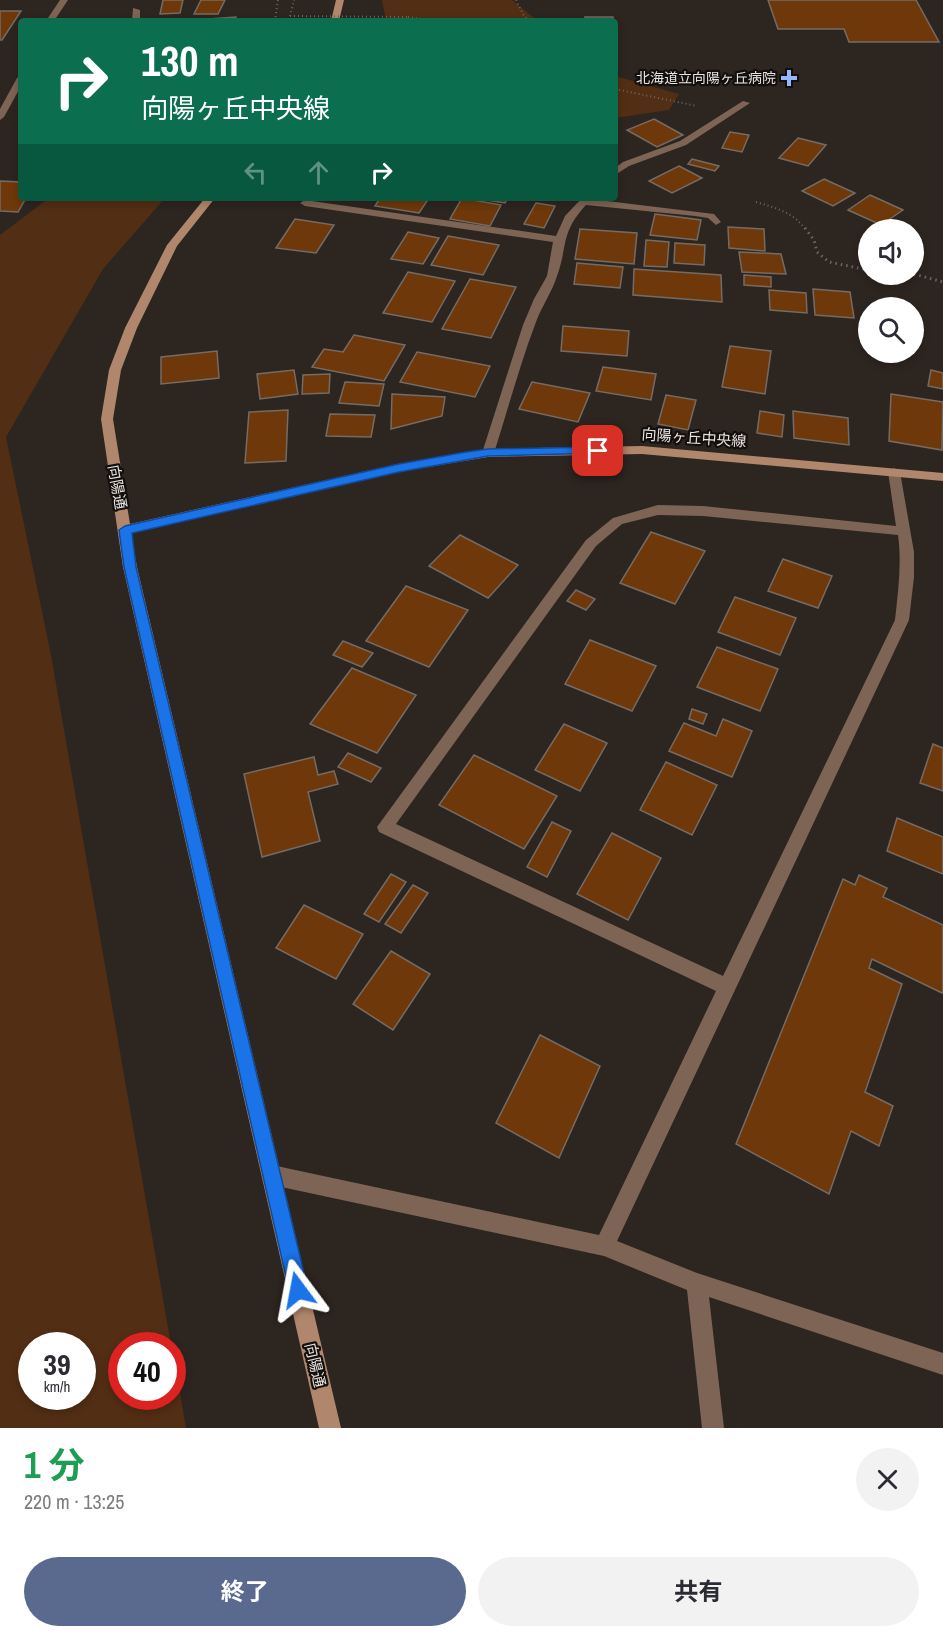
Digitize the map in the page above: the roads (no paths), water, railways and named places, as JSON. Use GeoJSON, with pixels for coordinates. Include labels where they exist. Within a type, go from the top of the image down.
{"type":"FeatureCollection","features":[{"type":"Feature","properties":{"kind":"street"},"geometry":{"type":"LineString","coordinates":[[52,18],[64,0]]}},
{"type":"Feature","properties":{"kind":"street"},"geometry":{"type":"LineString","coordinates":[[336,18],[340,0]]}},
{"type":"Feature","properties":{"kind":"street"},"geometry":{"type":"LineString","coordinates":[[136,10],[136,18]]}},
{"type":"Feature","properties":{"kind":"street"},"geometry":{"type":"LineString","coordinates":[[0,89],[18,89]]}},
{"type":"Feature","properties":{"kind":"street"},"geometry":{"type":"LineString","coordinates":[[0,117],[18,89]]}},
{"type":"Feature","properties":{"kind":"street"},"geometry":{"type":"LineString","coordinates":[[618,170],[626,164],[682,143],[746,103]]}},
{"type":"Feature","properties":{"kind":"street","name":"向陽通"},"geometry":{"type":"LineString","coordinates":[[208,201],[172,245],[131,328],[115,370],[107,419],[130,567],[330,1428]]}},
{"type":"Feature","properties":{"kind":"street"},"geometry":{"type":"LineString","coordinates":[[488,453],[529,325],[539,299],[552,276],[559,240],[570,216],[584,201]]}},
{"type":"Feature","properties":{"kind":"street"},"geometry":{"type":"LineString","coordinates":[[593,201],[695,213],[711,216],[716,222]]}},
{"type":"Feature","properties":{"kind":"street"},"geometry":{"type":"LineString","coordinates":[[305,203],[559,240]]}},
{"type":"Feature","properties":{"kind":"street","name":"向陽ヶ丘中央線"},"geometry":{"type":"LineString","coordinates":[[125,530],[399,468],[488,453],[642,450],[943,477]]}},
{"type":"Feature","properties":{"kind":"street"},"geometry":{"type":"LineString","coordinates":[[604,1246],[902,620],[907,577],[904,531],[894,472]]}},
{"type":"Feature","properties":{"kind":"street"},"geometry":{"type":"LineString","coordinates":[[727,987],[385,827],[591,543],[618,520],[658,510],[703,510],[904,531]]}},
{"type":"Feature","properties":{"kind":"street"},"geometry":{"type":"LineString","coordinates":[[272,1175],[604,1246],[697,1282],[943,1364]]}},
{"type":"Feature","properties":{"kind":"street"},"geometry":{"type":"LineString","coordinates":[[697,1282],[713,1428]]}},
{"type":"Feature","properties":{"kind":"place","name":"北海道立向陽ヶ丘病院"},"geometry":{"type":"Point","coordinates":[789,78]}}]}
